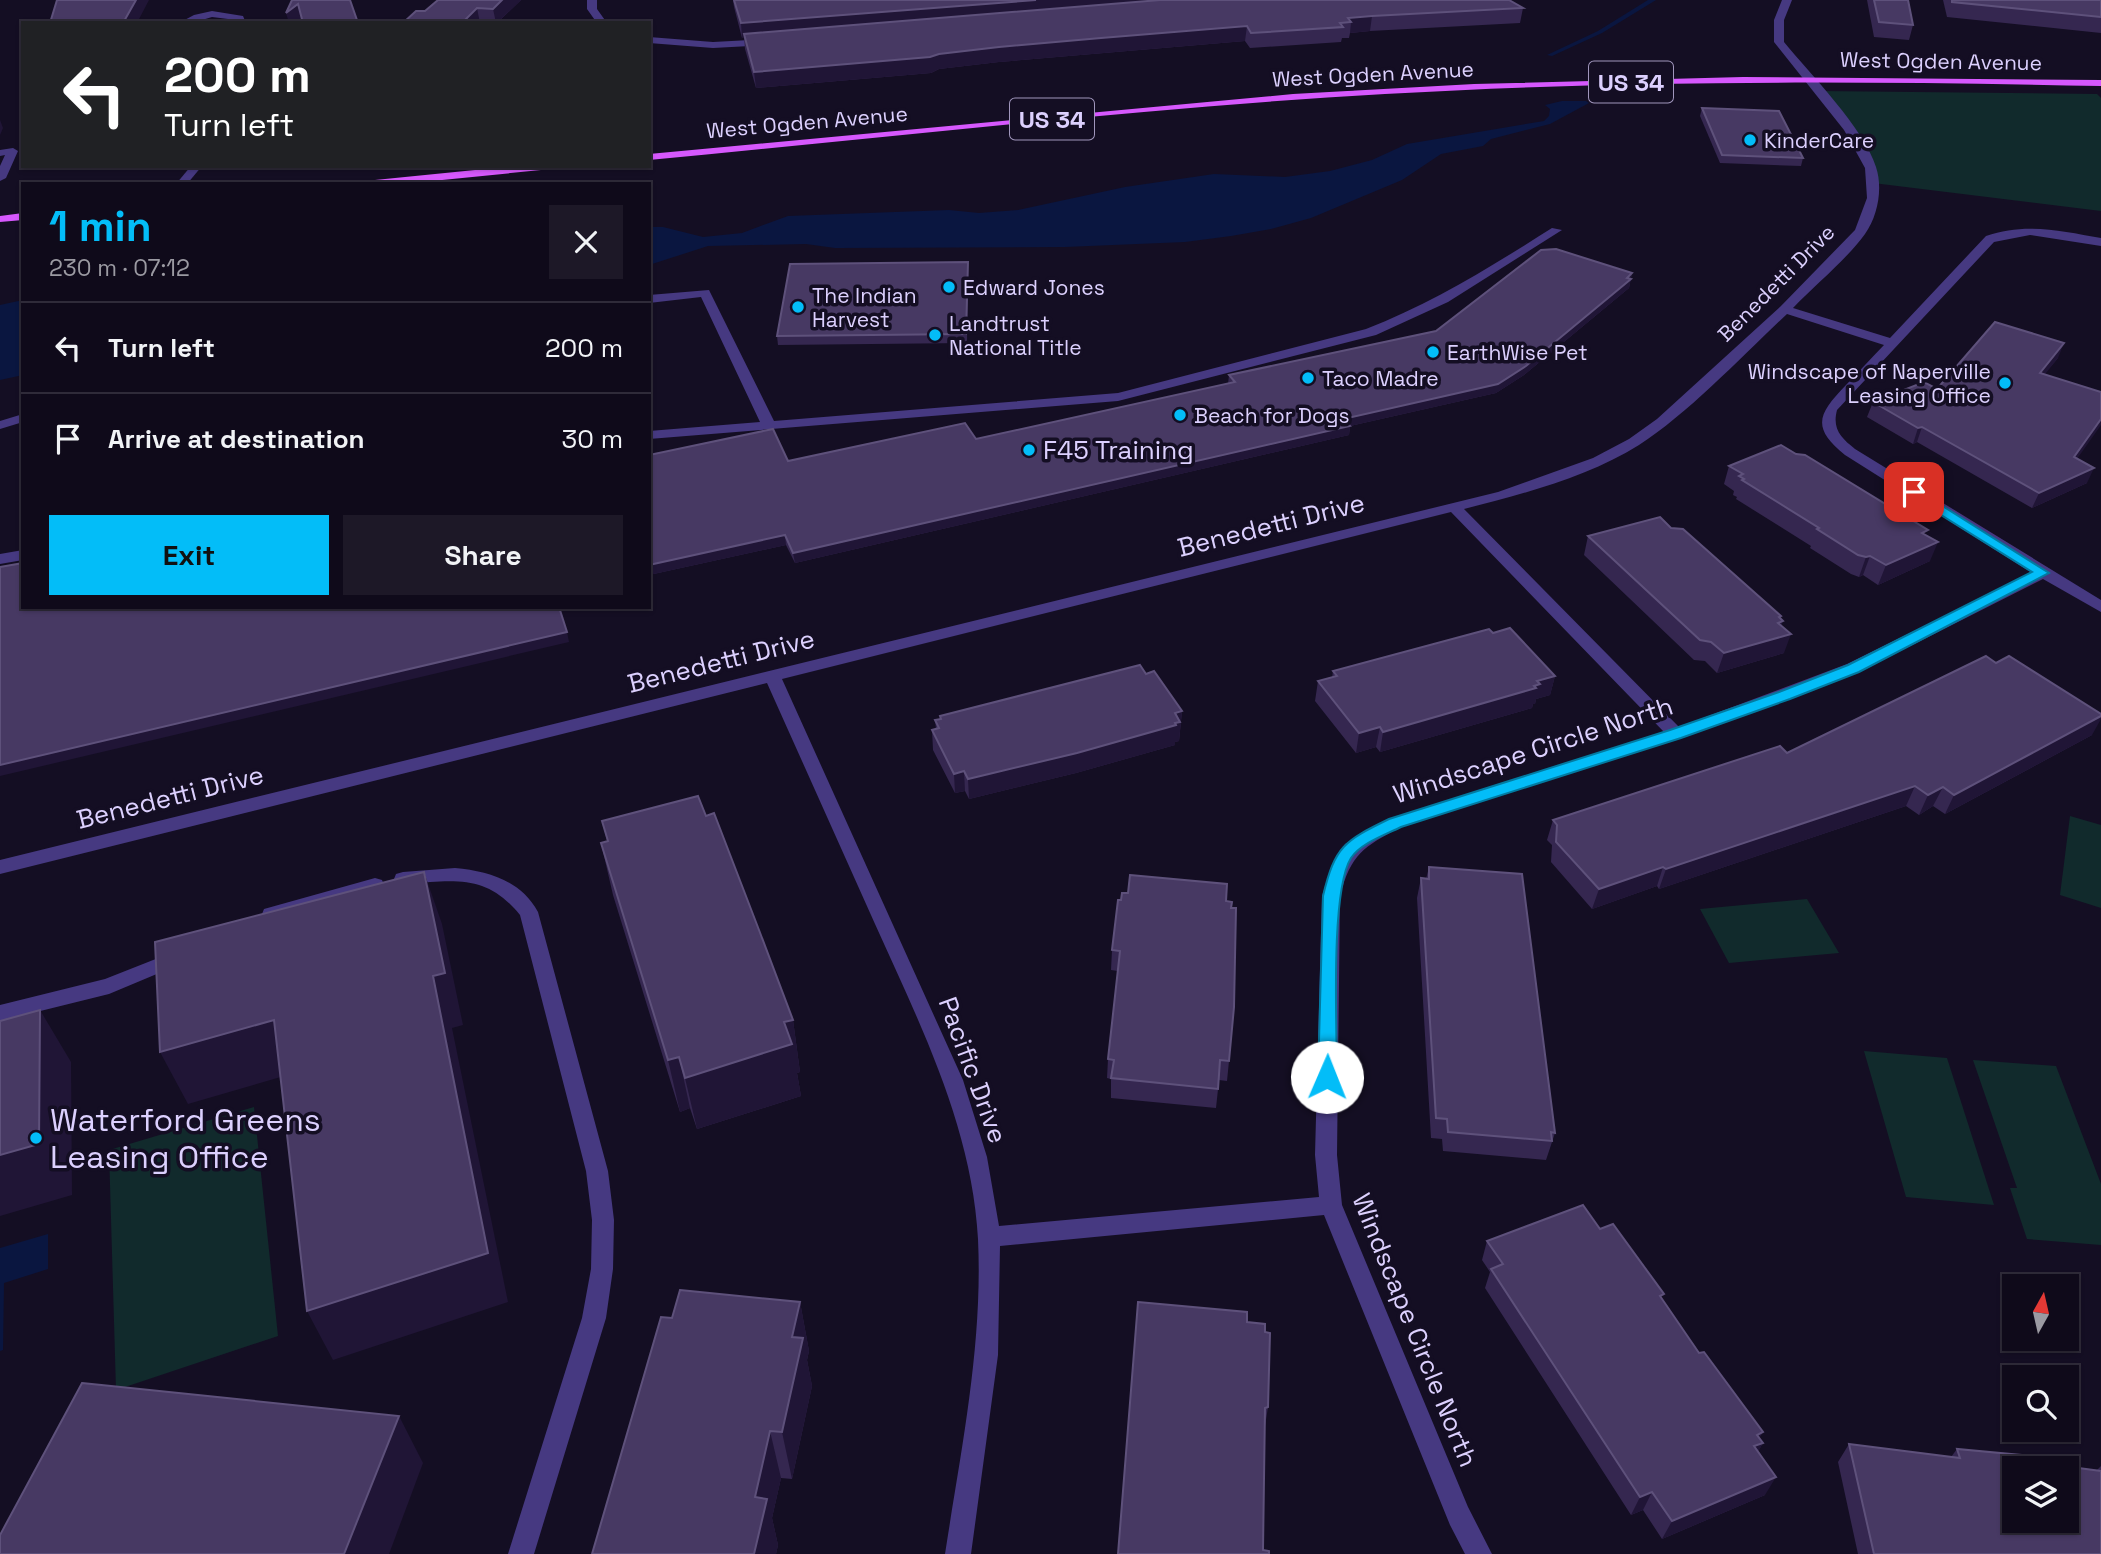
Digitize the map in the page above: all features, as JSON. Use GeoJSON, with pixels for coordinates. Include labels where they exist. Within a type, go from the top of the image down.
{"type":"FeatureCollection","features":[{"type":"Feature","properties":{"kind":"main road","name":"West Ogden Avenue"},"geometry":{"type":"LineString","coordinates":[[651,157],[1307,96],[1455,88],[1807,79],[2101,83]]}},
{"type":"Feature","properties":{"kind":"main road"},"geometry":{"type":"LineString","coordinates":[[386,182],[530,168]]}},
{"type":"Feature","properties":{"kind":"main road"},"geometry":{"type":"LineString","coordinates":[[0,219],[21,216]]}},
{"type":"Feature","properties":{"kind":"street"},"geometry":{"type":"LineString","coordinates":[[216,14],[225,0]]}},
{"type":"Feature","properties":{"kind":"street"},"geometry":{"type":"LineString","coordinates":[[592,0],[592,9],[601,21]]}},
{"type":"Feature","properties":{"kind":"street","name":"Benedetti Drive"},"geometry":{"type":"LineString","coordinates":[[0,867],[1503,495],[1562,475],[1634,442],[1662,422],[1785,309],[1860,232],[1869,214],[1873,198],[1871,168],[1859,144],[1779,42],[1777,29],[1781,9],[1787,0]]}},
{"type":"Feature","properties":{"kind":"street"},"geometry":{"type":"LineString","coordinates":[[188,21],[195,17],[216,14],[235,15],[241,21]]}},
{"type":"Feature","properties":{"kind":"street"},"geometry":{"type":"LineString","coordinates":[[651,40],[713,45],[781,41]]}},
{"type":"Feature","properties":{"kind":"street"},"geometry":{"type":"LineString","coordinates":[[0,152],[13,151],[0,178]]}},
{"type":"Feature","properties":{"kind":"street"},"geometry":{"type":"LineString","coordinates":[[183,182],[195,168]]}},
{"type":"Feature","properties":{"kind":"street"},"geometry":{"type":"LineString","coordinates":[[651,435],[1067,403],[1166,387],[1371,332],[1401,321],[1429,309],[1556,230]]}},
{"type":"Feature","properties":{"kind":"street"},"geometry":{"type":"LineString","coordinates":[[2101,242],[2042,233],[1999,234],[1990,239],[1831,409],[1827,420],[1828,431],[1850,452],[2101,607]]}},
{"type":"Feature","properties":{"kind":"street"},"geometry":{"type":"LineString","coordinates":[[651,299],[705,293],[769,426]]}},
{"type":"Feature","properties":{"kind":"street"},"geometry":{"type":"LineString","coordinates":[[1785,309],[1891,343]]}},
{"type":"Feature","properties":{"kind":"street"},"geometry":{"type":"LineString","coordinates":[[0,425],[21,419]]}},
{"type":"Feature","properties":{"kind":"street"},"geometry":{"type":"LineString","coordinates":[[1454,507],[1676,734]]}},
{"type":"Feature","properties":{"kind":"street"},"geometry":{"type":"LineString","coordinates":[[0,559],[21,555]]}},
{"type":"Feature","properties":{"kind":"street","name":"Windscape Circle North"},"geometry":{"type":"LineString","coordinates":[[1479,1554],[1459,1516],[1331,1205],[1326,1155],[1331,896],[1337,872],[1346,853],[1364,838],[1395,823],[1676,734],[1853,668],[2042,573]]}},
{"type":"Feature","properties":{"kind":"street","name":"Pacific Drive"},"geometry":{"type":"LineString","coordinates":[[772,676],[942,1052],[976,1153],[989,1237],[984,1360],[958,1554]]}},
{"type":"Feature","properties":{"kind":"street"},"geometry":{"type":"LineString","coordinates":[[252,920],[314,900],[432,874],[474,877],[507,888],[528,912],[597,1171],[603,1220],[602,1269],[594,1318],[521,1554]]}},
{"type":"Feature","properties":{"kind":"street"},"geometry":{"type":"LineString","coordinates":[[0,1013],[109,986],[197,947]]}},
{"type":"Feature","properties":{"kind":"street"},"geometry":{"type":"LineString","coordinates":[[989,1237],[1331,1205]]}},
{"type":"Feature","properties":{"kind":"green space"},"geometry":{"type":"Polygon","coordinates":[[[1817,91],[2097,94],[2101,98],[2101,211],[1873,183],[1867,162],[1817,91]]]}},
{"type":"Feature","properties":{"kind":"green space"},"geometry":{"type":"Polygon","coordinates":[[[2070,816],[2101,825],[2101,908],[2060,895],[2070,816]]]}},
{"type":"Feature","properties":{"kind":"green space"},"geometry":{"type":"Polygon","coordinates":[[[1807,899],[1839,953],[1729,963],[1700,909],[1807,899]]]}},
{"type":"Feature","properties":{"kind":"green space"},"geometry":{"type":"Polygon","coordinates":[[[1864,1051],[1947,1058],[1994,1205],[1906,1197],[1864,1051]]]}},
{"type":"Feature","properties":{"kind":"green space"},"geometry":{"type":"Polygon","coordinates":[[[1973,1060],[2056,1066],[2101,1184],[2101,1245],[2027,1239],[2010,1188],[2017,1188],[1973,1060]]]}},
{"type":"Feature","properties":{"kind":"green space"},"geometry":{"type":"Polygon","coordinates":[[[254,1107],[278,1336],[116,1390],[109,1150],[254,1107]]]}},
{"type":"Feature","properties":{"kind":"water"},"geometry":{"type":"Polygon","coordinates":[[[1562,101],[1589,103],[1550,124],[1491,139],[1483,146],[1441,154],[1402,180],[1311,218],[1271,229],[1185,242],[1065,247],[835,248],[806,244],[708,246],[651,264],[651,227],[663,227],[703,237],[742,233],[788,216],[1018,210],[1125,187],[1214,174],[1285,177],[1330,171],[1372,160],[1407,144],[1544,121],[1549,116],[1550,109],[1545,105],[1562,101]]]}},
{"type":"Feature","properties":{"kind":"water"},"geometry":{"type":"Polygon","coordinates":[[[21,300],[21,375],[0,380],[0,305],[21,300]]]}},
{"type":"Feature","properties":{"kind":"water"},"geometry":{"type":"Polygon","coordinates":[[[48,1234],[48,1269],[4,1283],[3,1350],[0,1351],[0,1248],[48,1234]]]}},
{"type":"Feature","properties":{"kind":"building"},"geometry":{"type":"Polygon","coordinates":[[[57,0],[136,0],[124,21],[51,21],[57,0]]]}},
{"type":"Feature","properties":{"kind":"building"},"geometry":{"type":"Polygon","coordinates":[[[292,0],[350,0],[357,21],[302,21],[298,4],[286,13],[292,0]]]}},
{"type":"Feature","properties":{"kind":"building"},"geometry":{"type":"Polygon","coordinates":[[[438,0],[502,0],[493,9],[477,8],[464,21],[405,21],[416,11],[425,11],[438,0]]]}},
{"type":"Feature","properties":{"kind":"building"},"geometry":{"type":"Polygon","coordinates":[[[734,0],[1036,0],[741,23],[734,0]]]}},
{"type":"Feature","properties":{"kind":"building"},"geometry":{"type":"Polygon","coordinates":[[[1160,0],[1509,0],[1523,8],[1348,18],[1351,22],[1340,23],[1343,27],[1251,33],[1247,26],[1101,38],[999,47],[930,57],[754,72],[744,34],[1160,0]]]}},
{"type":"Feature","properties":{"kind":"building"},"geometry":{"type":"Polygon","coordinates":[[[1874,0],[1908,0],[1913,25],[1879,22],[1874,0]]]}},
{"type":"Feature","properties":{"kind":"building"},"geometry":{"type":"Polygon","coordinates":[[[2101,0],[2101,17],[1952,2],[2101,0]]]}},
{"type":"Feature","properties":{"kind":"building","name":"KinderCare"},"geometry":{"type":"Polygon","coordinates":[[[1702,108],[1779,111],[1803,158],[1722,155],[1702,108]]]}},
{"type":"Feature","properties":{"kind":"building"},"geometry":{"type":"Polygon","coordinates":[[[1556,249],[1632,273],[1627,278],[1631,279],[1526,366],[1498,384],[1343,419],[1350,426],[793,553],[785,535],[651,565],[651,455],[773,429],[788,461],[965,423],[976,439],[1235,382],[1229,375],[1436,331],[1541,250],[1556,249]]]}},
{"type":"Feature","properties":{"kind":"building"},"geometry":{"type":"Polygon","coordinates":[[[968,262],[966,334],[777,336],[790,264],[968,262]]]}},
{"type":"Feature","properties":{"kind":"building"},"geometry":{"type":"Polygon","coordinates":[[[1995,322],[2064,343],[2040,373],[2101,392],[2101,419],[2074,457],[2094,468],[2039,493],[1873,402],[1924,382],[1937,389],[1995,322]]]}},
{"type":"Feature","properties":{"kind":"building"},"geometry":{"type":"Polygon","coordinates":[[[1781,445],[1796,454],[1805,455],[1928,530],[1922,533],[1938,542],[1886,565],[1870,556],[1858,555],[1742,480],[1744,479],[1739,476],[1743,474],[1729,466],[1781,445]]]}},
{"type":"Feature","properties":{"kind":"building"},"geometry":{"type":"Polygon","coordinates":[[[1660,517],[1671,528],[1683,529],[1781,616],[1779,617],[1783,621],[1778,623],[1791,634],[1724,653],[1711,642],[1700,640],[1588,536],[1660,517]]]}},
{"type":"Feature","properties":{"kind":"building"},"geometry":{"type":"Polygon","coordinates":[[[21,563],[21,609],[560,609],[567,632],[0,765],[0,567],[21,563]]]}},
{"type":"Feature","properties":{"kind":"building"},"geometry":{"type":"Polygon","coordinates":[[[1510,628],[1555,676],[1537,681],[1540,684],[1534,686],[1536,688],[1383,732],[1380,727],[1359,733],[1318,681],[1337,676],[1333,671],[1489,629],[1493,633],[1510,628]]]}},
{"type":"Feature","properties":{"kind":"building"},"geometry":{"type":"Polygon","coordinates":[[[1986,656],[1996,663],[2009,656],[2101,716],[1954,795],[1943,787],[1928,795],[1915,786],[1599,889],[1556,842],[1557,825],[1553,820],[1780,746],[1787,753],[1986,656]]]}},
{"type":"Feature","properties":{"kind":"building"},"geometry":{"type":"Polygon","coordinates":[[[1140,665],[1146,674],[1154,671],[1182,711],[1175,713],[1180,722],[1175,723],[1176,725],[1077,753],[968,779],[964,771],[954,774],[932,730],[939,728],[935,720],[941,719],[940,716],[1140,665]]]}},
{"type":"Feature","properties":{"kind":"building"},"geometry":{"type":"Polygon","coordinates":[[[698,796],[706,816],[714,813],[759,930],[793,1020],[784,1022],[792,1044],[685,1078],[679,1057],[668,1060],[601,843],[608,841],[602,821],[698,796]]]}},
{"type":"Feature","properties":{"kind":"building"},"geometry":{"type":"Polygon","coordinates":[[[1429,867],[1522,874],[1555,1133],[1551,1132],[1552,1141],[1448,1132],[1447,1119],[1436,1118],[1421,878],[1429,879],[1429,867]]]}},
{"type":"Feature","properties":{"kind":"building"},"geometry":{"type":"Polygon","coordinates":[[[424,872],[445,973],[433,976],[488,1253],[307,1311],[274,1020],[160,1052],[155,942],[424,872]]]}},
{"type":"Feature","properties":{"kind":"building"},"geometry":{"type":"Polygon","coordinates":[[[1130,875],[1227,884],[1226,901],[1232,902],[1231,908],[1236,908],[1234,1007],[1229,1061],[1220,1060],[1218,1089],[1111,1078],[1114,1060],[1108,1059],[1120,951],[1112,950],[1118,900],[1121,900],[1122,893],[1128,893],[1130,875]]]}},
{"type":"Feature","properties":{"kind":"building"},"geometry":{"type":"Polygon","coordinates":[[[40,1010],[39,1144],[0,1155],[0,1021],[40,1010]]]}},
{"type":"Feature","properties":{"kind":"building"},"geometry":{"type":"Polygon","coordinates":[[[1583,1205],[1600,1229],[1613,1224],[1664,1294],[1660,1296],[1699,1353],[1704,1352],[1763,1432],[1757,1435],[1763,1443],[1754,1446],[1776,1477],[1672,1521],[1652,1492],[1640,1497],[1491,1269],[1503,1264],[1487,1241],[1583,1205]]]}},
{"type":"Feature","properties":{"kind":"building"},"geometry":{"type":"Polygon","coordinates":[[[680,1290],[800,1302],[792,1337],[803,1338],[782,1432],[770,1431],[755,1497],[767,1499],[754,1554],[592,1554],[661,1317],[672,1318],[680,1290]]]}},
{"type":"Feature","properties":{"kind":"building"},"geometry":{"type":"Polygon","coordinates":[[[1138,1302],[1247,1312],[1247,1322],[1265,1324],[1265,1332],[1270,1333],[1268,1407],[1265,1408],[1263,1550],[1269,1551],[1269,1554],[1118,1554],[1138,1302]]]}},
{"type":"Feature","properties":{"kind":"building"},"geometry":{"type":"Polygon","coordinates":[[[82,1383],[399,1416],[344,1554],[0,1554],[0,1535],[82,1383]]]}},
{"type":"Feature","properties":{"kind":"building"},"geometry":{"type":"Polygon","coordinates":[[[1849,1444],[1960,1458],[1957,1449],[2032,1456],[2002,1456],[2002,1533],[2079,1533],[2079,1468],[2101,1471],[2101,1554],[1874,1554],[1849,1444]]]}},
{"type":"Feature","properties":{"kind":"waterway"},"geometry":{"type":"LineString","coordinates":[[1550,55],[1600,32],[1653,0]]}},
{"type":"Feature","properties":{"kind":"place","name":"KinderCare"},"geometry":{"type":"Point","coordinates":[1750,140]}},
{"type":"Feature","properties":{"kind":"place","name":"Edward Jones"},"geometry":{"type":"Point","coordinates":[949,287]}},
{"type":"Feature","properties":{"kind":"place","name":"The Indian Harvest"},"geometry":{"type":"Point","coordinates":[798,307]}},
{"type":"Feature","properties":{"kind":"place","name":"Landtrust National Title"},"geometry":{"type":"Point","coordinates":[935,335]}},
{"type":"Feature","properties":{"kind":"place","name":"EarthWise Pet"},"geometry":{"type":"Point","coordinates":[1433,352]}},
{"type":"Feature","properties":{"kind":"place","name":"Taco Madre"},"geometry":{"type":"Point","coordinates":[1308,378]}},
{"type":"Feature","properties":{"kind":"place","name":"Windscape of Naperville Leasing Office"},"geometry":{"type":"Point","coordinates":[2005,383]}},
{"type":"Feature","properties":{"kind":"place","name":"Beach for Dogs"},"geometry":{"type":"Point","coordinates":[1180,415]}},
{"type":"Feature","properties":{"kind":"place","name":"F45 Training"},"geometry":{"type":"Point","coordinates":[1029,450]}},
{"type":"Feature","properties":{"kind":"place","name":"Waterford Greens Leasing Office"},"geometry":{"type":"Point","coordinates":[36,1138]}},
{"type":"Feature","properties":{"kind":"route"},"geometry":{"type":"LineString","coordinates":[[1327,1077],[1331,896],[1337,872],[1346,853],[1364,838],[1395,823],[1676,734],[1784,695],[1853,668],[2042,573],[1914,492]]}}]}
